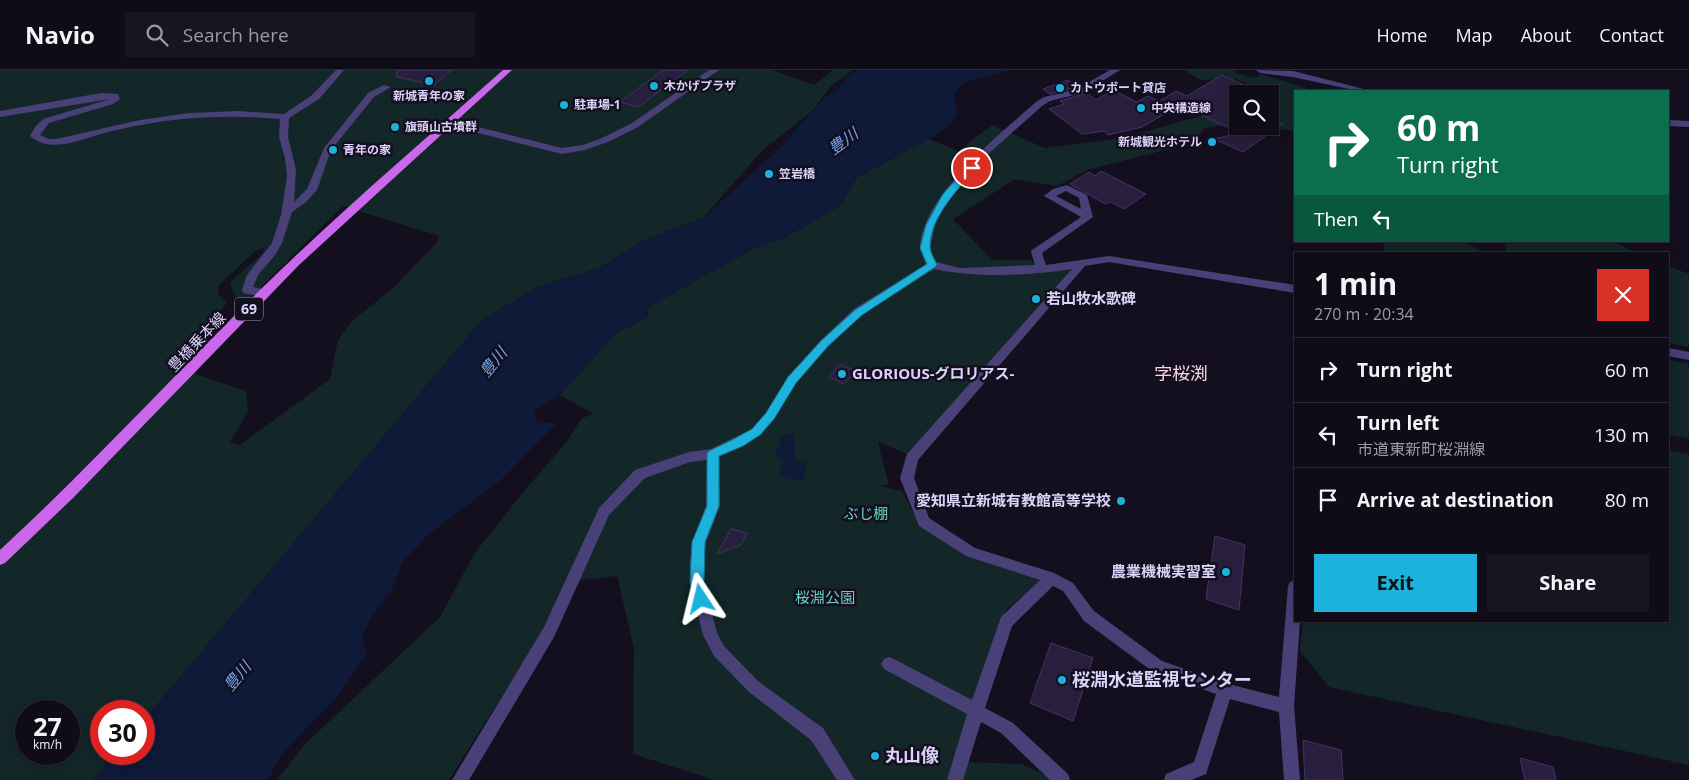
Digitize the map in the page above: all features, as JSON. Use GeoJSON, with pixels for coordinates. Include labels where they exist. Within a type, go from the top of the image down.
{"type":"FeatureCollection","features":[{"type":"Feature","properties":{"kind":"main road","name":"豊橋乗本線"},"geometry":{"type":"LineString","coordinates":[[0,559],[151,410],[264,293],[350,211],[508,70]]}},
{"type":"Feature","properties":{"kind":"street"},"geometry":{"type":"LineString","coordinates":[[0,114],[31,110],[101,96],[115,96],[116,99],[110,102],[46,122],[38,129],[35,136],[42,141],[52,142],[112,128],[201,115],[243,113],[285,117],[311,103],[326,89],[340,70]]}},
{"type":"Feature","properties":{"kind":"street"},"geometry":{"type":"LineString","coordinates":[[450,123],[562,151],[585,147],[605,140],[635,125],[715,70]]}},
{"type":"Feature","properties":{"kind":"street"},"geometry":{"type":"LineString","coordinates":[[932,265],[925,248],[930,225],[946,196],[984,153],[1039,104],[1054,96],[1080,91],[1116,70]]}},
{"type":"Feature","properties":{"kind":"street"},"geometry":{"type":"LineString","coordinates":[[1260,70],[1293,74],[1364,90]]}},
{"type":"Feature","properties":{"kind":"street"},"geometry":{"type":"LineString","coordinates":[[288,211],[304,200],[312,190],[327,150],[371,95],[387,87]]}},
{"type":"Feature","properties":{"kind":"street"},"geometry":{"type":"LineString","coordinates":[[264,293],[247,290],[248,281],[251,273],[265,261],[276,246],[288,211],[292,174],[282,129],[285,117]]}},
{"type":"Feature","properties":{"kind":"street"},"geometry":{"type":"LineString","coordinates":[[1669,122],[1689,124]]}},
{"type":"Feature","properties":{"kind":"street"},"geometry":{"type":"LineString","coordinates":[[1042,269],[1036,252],[1088,217]]}},
{"type":"Feature","properties":{"kind":"street"},"geometry":{"type":"LineString","coordinates":[[460,780],[549,632],[604,512],[640,474],[689,457],[713,454],[738,443],[756,432],[770,416],[792,380],[825,343],[858,312],[932,265],[960,271],[1042,269],[1081,265],[1109,258],[1294,290]]}},
{"type":"Feature","properties":{"kind":"street"},"geometry":{"type":"LineString","coordinates":[[1081,265],[912,458],[907,478],[924,522],[971,552],[1049,577],[1068,587],[1089,616],[1157,666],[1225,690],[1286,706]]}},
{"type":"Feature","properties":{"kind":"street"},"geometry":{"type":"LineString","coordinates":[[1669,352],[1689,356]]}},
{"type":"Feature","properties":{"kind":"street"},"geometry":{"type":"LineString","coordinates":[[713,454],[713,506],[699,542],[697,562],[697,582],[710,635],[719,651],[754,686],[817,734],[847,780]]}},
{"type":"Feature","properties":{"kind":"street"},"geometry":{"type":"LineString","coordinates":[[955,780],[976,710],[1006,622],[1047,584],[1049,577]]}},
{"type":"Feature","properties":{"kind":"street"},"geometry":{"type":"LineString","coordinates":[[1292,780],[1286,706],[1294,599]]}},
{"type":"Feature","properties":{"kind":"street"},"geometry":{"type":"LineString","coordinates":[[888,664],[1007,728],[1062,780]]}},
{"type":"Feature","properties":{"kind":"street"},"geometry":{"type":"LineString","coordinates":[[1172,780],[1200,768],[1225,690]]}},
{"type":"Feature","properties":{"kind":"green space"},"geometry":{"type":"Polygon","coordinates":[[[0,70],[772,70],[814,85],[833,70],[853,70],[831,86],[812,111],[762,151],[703,218],[644,240],[599,268],[538,287],[482,320],[155,707],[155,700],[90,700],[90,765],[106,765],[93,780],[0,780],[0,70]],[[343,206],[247,301],[234,295],[230,282],[263,253],[264,248],[255,251],[219,285],[218,294],[227,303],[171,366],[246,391],[248,412],[230,442],[240,445],[330,379],[338,340],[352,321],[392,289],[438,241],[439,236],[343,206]]]}},
{"type":"Feature","properties":{"kind":"green space"},"geometry":{"type":"Polygon","coordinates":[[[1184,70],[1233,70],[1234,72],[1254,78],[1261,74],[1313,90],[1294,90],[1294,131],[1279,129],[1279,85],[1251,85],[1235,79],[1200,80],[1184,70]]]}},
{"type":"Feature","properties":{"kind":"green space","name":"桜淵公園"},"geometry":{"type":"Polygon","coordinates":[[[1229,108],[1229,120],[1226,125],[1205,128],[1189,144],[1087,170],[1057,186],[1015,179],[953,219],[992,260],[1030,260],[1042,269],[1075,268],[907,454],[878,442],[889,485],[879,486],[902,491],[920,526],[1042,577],[1036,585],[1006,610],[968,719],[968,762],[1021,764],[1057,780],[715,780],[633,754],[634,649],[617,576],[581,580],[547,624],[449,780],[277,780],[303,746],[440,617],[474,554],[524,491],[565,444],[582,418],[594,414],[560,395],[615,334],[649,316],[646,308],[756,247],[784,238],[841,205],[856,178],[929,139],[958,151],[992,125],[1045,148],[1122,138],[1229,108]]]}},
{"type":"Feature","properties":{"kind":"green space"},"geometry":{"type":"Polygon","coordinates":[[[1384,242],[1463,242],[1485,252],[1383,252],[1384,242]]]}},
{"type":"Feature","properties":{"kind":"green space"},"geometry":{"type":"Polygon","coordinates":[[[1505,242],[1614,242],[1635,252],[1506,252],[1505,242]]]}},
{"type":"Feature","properties":{"kind":"green space"},"geometry":{"type":"Polygon","coordinates":[[[1669,266],[1689,274],[1689,347],[1669,343],[1669,266]]]}},
{"type":"Feature","properties":{"kind":"green space"},"geometry":{"type":"Polygon","coordinates":[[[1669,360],[1689,364],[1689,438],[1669,435],[1669,360]]]}},
{"type":"Feature","properties":{"kind":"green space"},"geometry":{"type":"Polygon","coordinates":[[[1669,450],[1689,454],[1689,765],[1329,687],[1300,651],[1303,622],[1669,622],[1669,450]]]}},
{"type":"Feature","properties":{"kind":"water","name":"豊川"},"geometry":{"type":"Polygon","coordinates":[[[857,70],[1010,70],[963,83],[954,94],[957,113],[949,126],[929,139],[856,178],[841,205],[784,238],[756,247],[647,308],[649,316],[615,334],[560,395],[534,411],[538,423],[557,423],[502,479],[429,534],[402,563],[392,590],[371,617],[362,639],[367,654],[338,696],[280,756],[268,780],[93,780],[106,765],[155,765],[155,707],[482,320],[538,287],[599,268],[644,240],[703,218],[780,148],[823,99],[839,89],[848,76],[857,70]]]}},
{"type":"Feature","properties":{"kind":"water"},"geometry":{"type":"Polygon","coordinates":[[[788,433],[793,433],[797,460],[807,464],[803,481],[794,480],[780,474],[782,460],[775,454],[781,441],[780,438],[788,433]]]}},
{"type":"Feature","properties":{"kind":"building"},"geometry":{"type":"Polygon","coordinates":[[[397,70],[452,70],[434,85],[397,77],[397,70]]]}},
{"type":"Feature","properties":{"kind":"building","name":"木かげプラザ"},"geometry":{"type":"Polygon","coordinates":[[[663,70],[688,70],[638,107],[620,102],[663,70]]]}},
{"type":"Feature","properties":{"kind":"building"},"geometry":{"type":"Polygon","coordinates":[[[1222,75],[1245,85],[1229,85],[1229,128],[1188,109],[1182,112],[1177,110],[1171,114],[1166,113],[1142,127],[1108,135],[1105,131],[1082,134],[1049,109],[1064,104],[1060,101],[1087,93],[1096,100],[1113,90],[1137,102],[1148,96],[1160,101],[1176,91],[1187,96],[1222,75]]]}},
{"type":"Feature","properties":{"kind":"building","name":"カトウボート貸店"},"geometry":{"type":"Polygon","coordinates":[[[1068,80],[1077,87],[1050,94],[1043,89],[1068,80]]]}},
{"type":"Feature","properties":{"kind":"building"},"geometry":{"type":"Polygon","coordinates":[[[1231,135],[1267,135],[1243,152],[1214,139],[1231,135]]]}},
{"type":"Feature","properties":{"kind":"building"},"geometry":{"type":"Polygon","coordinates":[[[1101,171],[1146,194],[1124,209],[1111,202],[1105,204],[1070,184],[1089,172],[1095,176],[1101,171]]]}},
{"type":"Feature","properties":{"kind":"building","name":"GLORIOUS-グロリアス-"},"geometry":{"type":"Polygon","coordinates":[[[840,364],[855,371],[844,384],[829,377],[840,364]]]}},
{"type":"Feature","properties":{"kind":"building"},"geometry":{"type":"Polygon","coordinates":[[[731,529],[747,533],[741,545],[717,554],[731,529]]]}},
{"type":"Feature","properties":{"kind":"building","name":"農業機械実習室"},"geometry":{"type":"Polygon","coordinates":[[[1215,536],[1245,545],[1239,610],[1206,599],[1215,536]]]}},
{"type":"Feature","properties":{"kind":"building","name":"桜淵水道監視センター"},"geometry":{"type":"Polygon","coordinates":[[[1051,643],[1093,658],[1073,721],[1030,703],[1051,643]]]}},
{"type":"Feature","properties":{"kind":"building"},"geometry":{"type":"Polygon","coordinates":[[[1303,740],[1341,750],[1343,780],[1305,780],[1303,740]]]}},
{"type":"Feature","properties":{"kind":"building"},"geometry":{"type":"Polygon","coordinates":[[[1520,758],[1553,767],[1556,780],[1525,780],[1520,758]]]}},
{"type":"Feature","properties":{"kind":"place","name":"新城青年の家"},"geometry":{"type":"Point","coordinates":[429,81]}},
{"type":"Feature","properties":{"kind":"place","name":"木かげプラザ"},"geometry":{"type":"Point","coordinates":[654,86]}},
{"type":"Feature","properties":{"kind":"place","name":"カトウボート貸店"},"geometry":{"type":"Point","coordinates":[1060,88]}},
{"type":"Feature","properties":{"kind":"place","name":"駐車場-1"},"geometry":{"type":"Point","coordinates":[564,105]}},
{"type":"Feature","properties":{"kind":"place","name":"中央構造線"},"geometry":{"type":"Point","coordinates":[1141,108]}},
{"type":"Feature","properties":{"kind":"place","name":"旗頭山古墳群"},"geometry":{"type":"Point","coordinates":[395,127]}},
{"type":"Feature","properties":{"kind":"place","name":"新城観光ホテル"},"geometry":{"type":"Point","coordinates":[1212,142]}},
{"type":"Feature","properties":{"kind":"place","name":"青年の家"},"geometry":{"type":"Point","coordinates":[333,150]}},
{"type":"Feature","properties":{"kind":"place","name":"笠岩橋"},"geometry":{"type":"Point","coordinates":[769,174]}},
{"type":"Feature","properties":{"kind":"place","name":"若山牧水歌碑"},"geometry":{"type":"Point","coordinates":[1036,299]}},
{"type":"Feature","properties":{"kind":"place","name":"GLORIOUS-グロリアス-"},"geometry":{"type":"Point","coordinates":[842,374]}},
{"type":"Feature","properties":{"kind":"place","name":"愛知県立新城有教館高等学校"},"geometry":{"type":"Point","coordinates":[1121,501]}},
{"type":"Feature","properties":{"kind":"place","name":"農業機械実習室"},"geometry":{"type":"Point","coordinates":[1226,572]}},
{"type":"Feature","properties":{"kind":"place","name":"桜淵水道監視センター"},"geometry":{"type":"Point","coordinates":[1062,680]}},
{"type":"Feature","properties":{"kind":"place","name":"丸山像"},"geometry":{"type":"Point","coordinates":[875,756]}},
{"type":"Feature","properties":{"kind":"district","name":"字桜渕"},"geometry":{"type":"Point","coordinates":[1181,374]}},
{"type":"Feature","properties":{"kind":"route"},"geometry":{"type":"LineString","coordinates":[[701,599],[697,582],[697,562],[699,542],[713,506],[713,454],[738,443],[756,432],[770,416],[792,380],[825,343],[858,312],[932,265],[925,248],[930,225],[946,196],[972,168]]}},
{"type":"Feature","properties":{"kind":"park label","name":"ぶじ棚"},"geometry":{"type":"Point","coordinates":[866,514]}}]}
